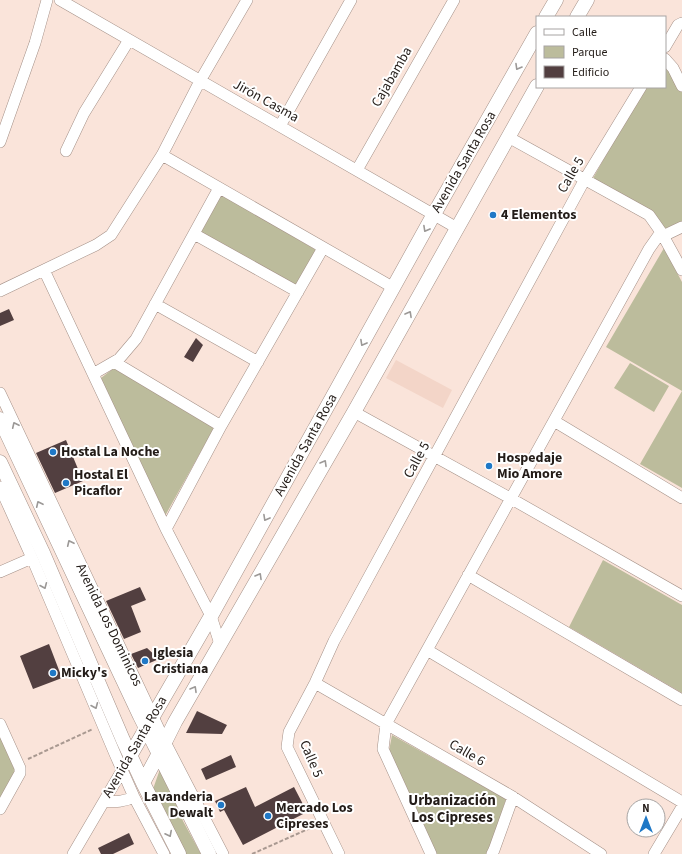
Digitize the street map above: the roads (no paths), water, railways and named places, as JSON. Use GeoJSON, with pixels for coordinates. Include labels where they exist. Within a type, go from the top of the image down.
{"type":"FeatureCollection","features":[{"type":"Feature","properties":{"kind":"main road"},"geometry":{"type":"LineString","coordinates":[[547,16],[556,0]]}},
{"type":"Feature","properties":{"kind":"main road"},"geometry":{"type":"LineString","coordinates":[[578,16],[587,0]]}},
{"type":"Feature","properties":{"kind":"main road","name":"Avenida Santa Rosa"},"geometry":{"type":"LineString","coordinates":[[130,756],[211,616],[434,214],[536,35]]}},
{"type":"Feature","properties":{"kind":"main road","name":"Avenida Santa Rosa"},"geometry":{"type":"LineString","coordinates":[[143,783],[175,722],[354,412],[536,88]]}},
{"type":"Feature","properties":{"kind":"main road","name":"Avenida Los Dominicos"},"geometry":{"type":"LineString","coordinates":[[0,419],[140,716],[150,722],[209,854]]}},
{"type":"Feature","properties":{"kind":"main road","name":"Avenida Los Dominicos"},"geometry":{"type":"LineString","coordinates":[[0,462],[43,553],[130,756],[179,854]]}},
{"type":"Feature","properties":{"kind":"street"},"geometry":{"type":"LineString","coordinates":[[0,142],[35,44],[46,0]]}},
{"type":"Feature","properties":{"kind":"street","name":"Jirón Casma"},"geometry":{"type":"LineString","coordinates":[[60,0],[457,228]]}},
{"type":"Feature","properties":{"kind":"street"},"geometry":{"type":"LineString","coordinates":[[0,291],[96,245],[111,235],[162,155],[200,81],[245,0]]}},
{"type":"Feature","properties":{"kind":"street"},"geometry":{"type":"LineString","coordinates":[[280,126],[351,0]]}},
{"type":"Feature","properties":{"kind":"street","name":"Cajabamba"},"geometry":{"type":"LineString","coordinates":[[357,170],[454,0]]}},
{"type":"Feature","properties":{"kind":"street"},"geometry":{"type":"LineString","coordinates":[[666,45],[678,25],[682,23]]}},
{"type":"Feature","properties":{"kind":"street"},"geometry":{"type":"LineString","coordinates":[[66,151],[84,114],[129,40]]}},
{"type":"Feature","properties":{"kind":"street"},"geometry":{"type":"LineString","coordinates":[[666,60],[673,68],[682,86]]}},
{"type":"Feature","properties":{"kind":"street","name":"Calle 5"},"geometry":{"type":"LineString","coordinates":[[339,854],[287,746],[289,732],[315,683],[334,642],[585,180],[640,88]]}},
{"type":"Feature","properties":{"kind":"street"},"geometry":{"type":"LineString","coordinates":[[508,137],[649,215],[662,234],[682,270]]}},
{"type":"Feature","properties":{"kind":"street"},"geometry":{"type":"LineString","coordinates":[[162,155],[394,288]]}},
{"type":"Feature","properties":{"kind":"street"},"geometry":{"type":"LineString","coordinates":[[92,374],[119,359],[136,339],[219,188]]}},
{"type":"Feature","properties":{"kind":"street"},"geometry":{"type":"LineString","coordinates":[[431,854],[383,750],[386,724],[510,498],[650,249],[662,234],[682,227]]}},
{"type":"Feature","properties":{"kind":"street"},"geometry":{"type":"LineString","coordinates":[[194,234],[298,292]]}},
{"type":"Feature","properties":{"kind":"street"},"geometry":{"type":"LineString","coordinates":[[166,529],[220,426],[323,248]]}},
{"type":"Feature","properties":{"kind":"street"},"geometry":{"type":"LineString","coordinates":[[44,270],[166,529],[211,616],[220,644]]}},
{"type":"Feature","properties":{"kind":"street"},"geometry":{"type":"LineString","coordinates":[[155,304],[258,362]]}},
{"type":"Feature","properties":{"kind":"street"},"geometry":{"type":"LineString","coordinates":[[114,362],[220,426]]}},
{"type":"Feature","properties":{"kind":"street","name":"Avenida Los Dominicos"},"geometry":{"type":"LineString","coordinates":[[0,393],[150,722]]}},
{"type":"Feature","properties":{"kind":"street"},"geometry":{"type":"LineString","coordinates":[[354,412],[436,456],[682,596]]}},
{"type":"Feature","properties":{"kind":"street"},"geometry":{"type":"LineString","coordinates":[[554,421],[682,498]]}},
{"type":"Feature","properties":{"kind":"street"},"geometry":{"type":"LineString","coordinates":[[0,486],[134,797],[164,854]]}},
{"type":"Feature","properties":{"kind":"street"},"geometry":{"type":"LineString","coordinates":[[0,572],[32,558]]}},
{"type":"Feature","properties":{"kind":"street"},"geometry":{"type":"LineString","coordinates":[[468,575],[682,700]]}},
{"type":"Feature","properties":{"kind":"street"},"geometry":{"type":"LineString","coordinates":[[427,650],[682,802]]}},
{"type":"Feature","properties":{"kind":"street","name":"Calle 6"},"geometry":{"type":"LineString","coordinates":[[315,683],[513,797],[601,854]]}},
{"type":"Feature","properties":{"kind":"street"},"geometry":{"type":"LineString","coordinates":[[0,724],[20,773],[0,809]]}},
{"type":"Feature","properties":{"kind":"street","name":"Avenida Los Dominicos"},"geometry":{"type":"LineString","coordinates":[[162,748],[223,854]]}},
{"type":"Feature","properties":{"kind":"street","name":"Avenida Santa Rosa"},"geometry":{"type":"LineString","coordinates":[[73,854],[130,756]]}},
{"type":"Feature","properties":{"kind":"street"},"geometry":{"type":"LineString","coordinates":[[104,801],[118,802],[134,797]]}},
{"type":"Feature","properties":{"kind":"street"},"geometry":{"type":"LineString","coordinates":[[492,854],[513,797]]}},
{"type":"Feature","properties":{"kind":"street"},"geometry":{"type":"LineString","coordinates":[[654,854],[682,807]]}},
{"type":"Feature","properties":{"kind":"place","name":"4 Elementos"},"geometry":{"type":"Point","coordinates":[493,215]}},
{"type":"Feature","properties":{"kind":"place","name":"Hostal La Noche"},"geometry":{"type":"Point","coordinates":[53,452]}},
{"type":"Feature","properties":{"kind":"place","name":"Hospedaje Mio Amore"},"geometry":{"type":"Point","coordinates":[489,466]}},
{"type":"Feature","properties":{"kind":"place","name":"Hostal El Picaflor"},"geometry":{"type":"Point","coordinates":[66,483]}},
{"type":"Feature","properties":{"kind":"place","name":"Iglesia Cristiana"},"geometry":{"type":"Point","coordinates":[145,661]}},
{"type":"Feature","properties":{"kind":"place","name":"Micky's"},"geometry":{"type":"Point","coordinates":[53,673]}},
{"type":"Feature","properties":{"kind":"place","name":"Lavanderia Dewalt"},"geometry":{"type":"Point","coordinates":[221,805]}},
{"type":"Feature","properties":{"kind":"place","name":"Mercado Los Cipreses"},"geometry":{"type":"Point","coordinates":[268,816]}},
{"type":"Feature","properties":{"kind":"district","name":"Urbanización Los Cipreses"},"geometry":{"type":"Point","coordinates":[452,808]}}]}
